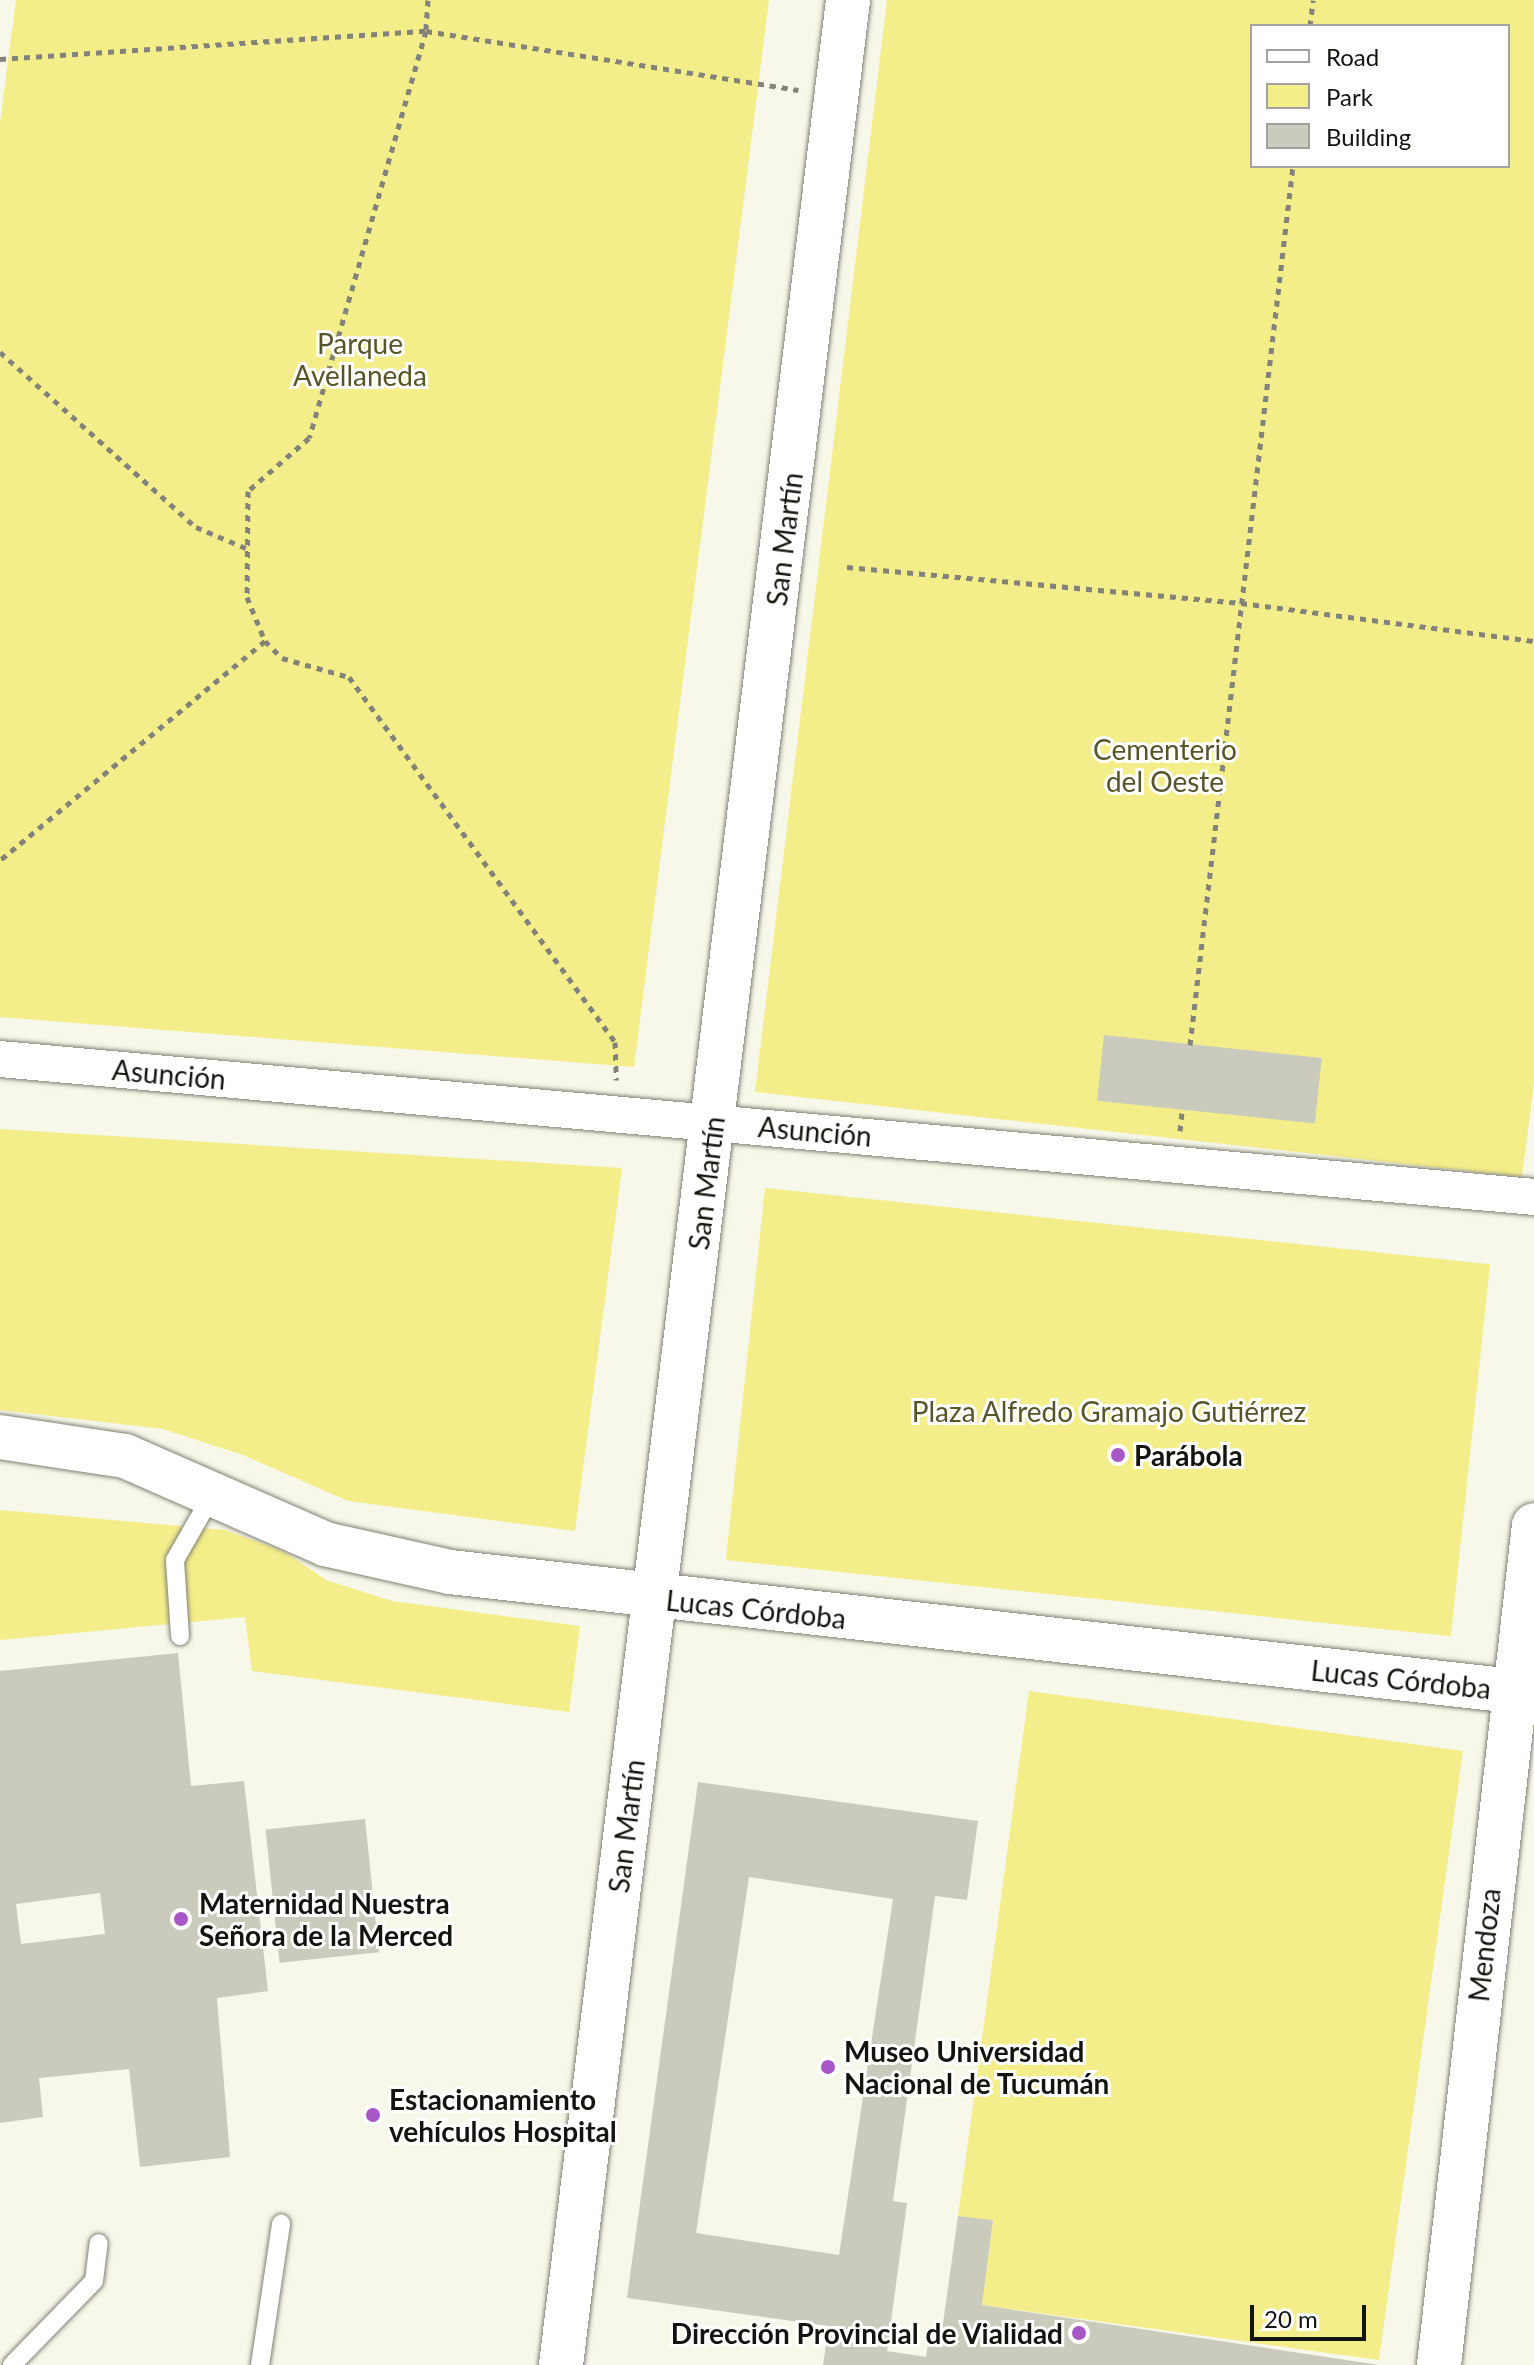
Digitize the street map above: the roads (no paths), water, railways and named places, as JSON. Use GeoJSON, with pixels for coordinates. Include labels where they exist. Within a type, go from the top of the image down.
{"type":"FeatureCollection","features":[{"type":"Feature","properties":{"kind":"street","name":"San Martín"},"geometry":{"type":"LineString","coordinates":[[561,2365],[848,0]]}},
{"type":"Feature","properties":{"kind":"street","name":"Asunción"},"geometry":{"type":"LineString","coordinates":[[0,1059],[1534,1197]]}},
{"type":"Feature","properties":{"kind":"street","name":"Lucas Córdoba"},"geometry":{"type":"LineString","coordinates":[[0,1437],[125,1456],[211,1497],[370,1557],[653,1598],[1523,1692]]}},
{"type":"Feature","properties":{"kind":"street","name":"Mendoza"},"geometry":{"type":"LineString","coordinates":[[1439,2365],[1523,1692],[1534,1525]]}},
{"type":"Feature","properties":{"kind":"lane"},"geometry":{"type":"LineString","coordinates":[[180,1636],[175,1560],[211,1497]]}},
{"type":"Feature","properties":{"kind":"lane"},"geometry":{"type":"LineString","coordinates":[[260,2365],[281,2224]]}},
{"type":"Feature","properties":{"kind":"lane"},"geometry":{"type":"LineString","coordinates":[[12,2365],[94,2281],[99,2243]]}},
{"type":"Feature","properties":{"kind":"place","name":"Parábola"},"geometry":{"type":"Point","coordinates":[1118,1455]}},
{"type":"Feature","properties":{"kind":"place","name":"Maternidad Nuestra Señora de la Merced"},"geometry":{"type":"Point","coordinates":[181,1919]}},
{"type":"Feature","properties":{"kind":"place","name":"Museo Universidad Nacional de Tucumán"},"geometry":{"type":"Point","coordinates":[828,2067]}},
{"type":"Feature","properties":{"kind":"place","name":"Estacionamiento vehículos Hospital"},"geometry":{"type":"Point","coordinates":[373,2115]}},
{"type":"Feature","properties":{"kind":"place","name":"Dirección Provincial de Vialidad"},"geometry":{"type":"Point","coordinates":[1079,2333]}},
{"type":"Feature","properties":{"kind":"park label","name":"Parque Avellaneda"},"geometry":{"type":"Point","coordinates":[360,359]}},
{"type":"Feature","properties":{"kind":"park label","name":"Cementerio del Oeste"},"geometry":{"type":"Point","coordinates":[1165,765]}},
{"type":"Feature","properties":{"kind":"park label","name":"Plaza Alfredo Gramajo Gutiérrez"},"geometry":{"type":"Point","coordinates":[1109,1411]}}]}
